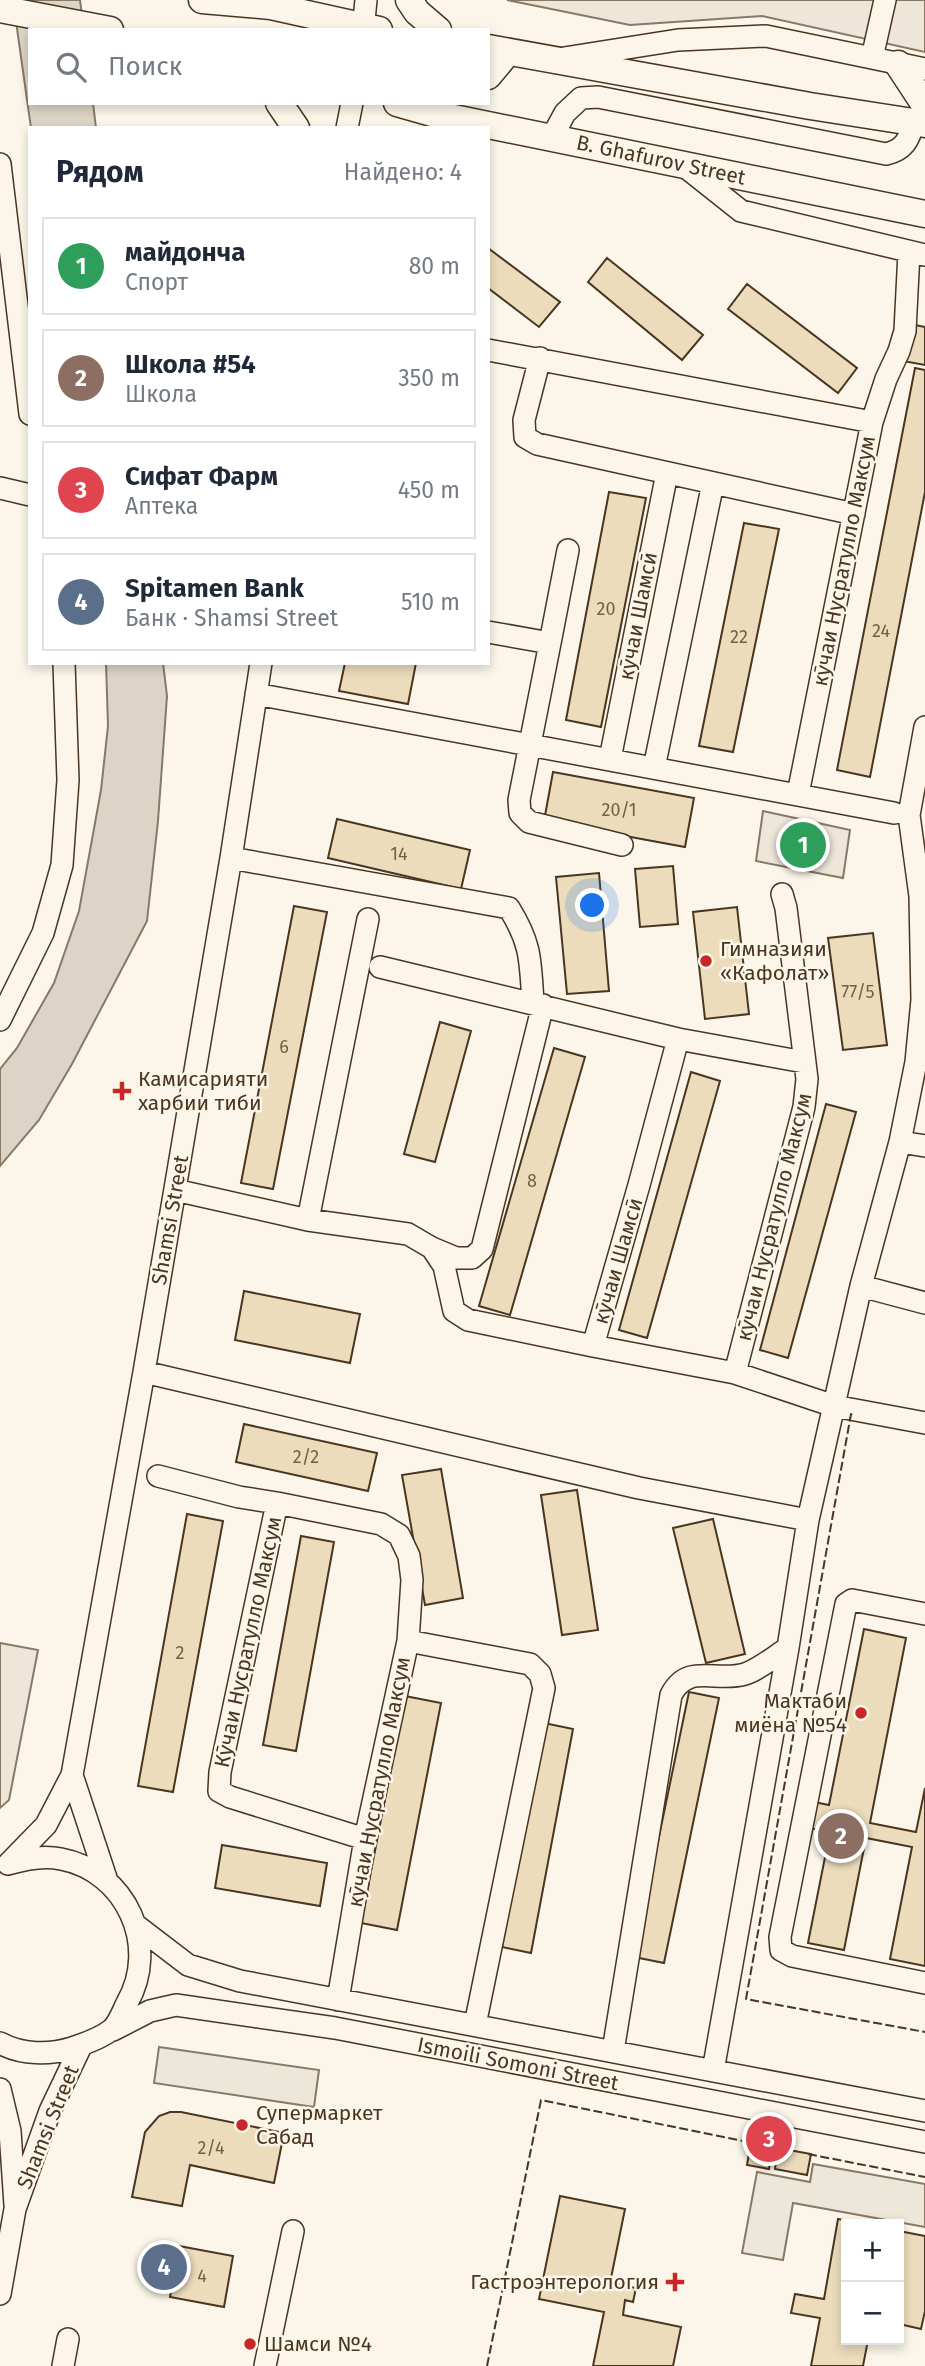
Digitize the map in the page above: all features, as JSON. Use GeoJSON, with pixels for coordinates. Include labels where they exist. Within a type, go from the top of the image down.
{"type":"FeatureCollection","features":[{"type":"Feature","properties":{"kind":"main road"},"geometry":{"type":"LineString","coordinates":[[202,0],[278,3],[365,28]]}},
{"type":"Feature","properties":{"kind":"main road"},"geometry":{"type":"LineString","coordinates":[[409,0],[417,12],[436,28]]}},
{"type":"Feature","properties":{"kind":"main road"},"geometry":{"type":"LineString","coordinates":[[0,9],[100,28]]}},
{"type":"Feature","properties":{"kind":"main road"},"geometry":{"type":"LineString","coordinates":[[490,71],[498,50],[810,106],[921,117],[898,64]]}},
{"type":"Feature","properties":{"kind":"main road"},"geometry":{"type":"LineString","coordinates":[[280,105],[295,126]]}},
{"type":"Feature","properties":{"kind":"main road","name":"B. Ghafurov Street"},"geometry":{"type":"LineString","coordinates":[[401,105],[429,121],[498,126],[925,214]]}},
{"type":"Feature","properties":{"kind":"main road"},"geometry":{"type":"LineString","coordinates":[[485,105],[486,111],[498,126]]}},
{"type":"Feature","properties":{"kind":"street"},"geometry":{"type":"LineString","coordinates":[[366,0],[368,28]]}},
{"type":"Feature","properties":{"kind":"street"},"geometry":{"type":"LineString","coordinates":[[872,58],[885,0]]}},
{"type":"Feature","properties":{"kind":"street"},"geometry":{"type":"LineString","coordinates":[[553,60],[678,40],[766,36],[925,69]]}},
{"type":"Feature","properties":{"kind":"street"},"geometry":{"type":"LineString","coordinates":[[552,137],[565,113],[581,98],[598,97],[886,154],[896,152],[906,145],[921,117]]}},
{"type":"Feature","properties":{"kind":"street"},"geometry":{"type":"LineString","coordinates":[[347,126],[352,105]]}},
{"type":"Feature","properties":{"kind":"street"},"geometry":{"type":"LineString","coordinates":[[682,164],[741,211],[917,254],[905,331],[872,422]]}},
{"type":"Feature","properties":{"kind":"street"},"geometry":{"type":"LineString","coordinates":[[1,166],[28,397]]}},
{"type":"Feature","properties":{"kind":"street","name":"кӯчаи Нусратулло Максум"},"geometry":{"type":"LineString","coordinates":[[490,350],[872,422],[798,794]]}},
{"type":"Feature","properties":{"kind":"street"},"geometry":{"type":"LineString","coordinates":[[540,358],[524,420],[525,437],[537,444],[854,514]]}},
{"type":"Feature","properties":{"kind":"street","name":"кӯчаи Шамсӣ"},"geometry":{"type":"LineString","coordinates":[[610,759],[667,473]]}},
{"type":"Feature","properties":{"kind":"street"},"geometry":{"type":"LineString","coordinates":[[654,768],[713,483]]}},
{"type":"Feature","properties":{"kind":"street"},"geometry":{"type":"LineString","coordinates":[[0,488],[28,495]]}},
{"type":"Feature","properties":{"kind":"street"},"geometry":{"type":"LineString","coordinates":[[568,550],[529,744],[519,800],[520,813],[529,822],[622,845]]}},
{"type":"Feature","properties":{"kind":"street"},"geometry":{"type":"LineString","coordinates":[[490,632],[550,643]]}},
{"type":"Feature","properties":{"kind":"street"},"geometry":{"type":"LineString","coordinates":[[0,1020],[43,933],[62,865],[68,780],[64,665]]}},
{"type":"Feature","properties":{"kind":"street","name":"Shamsi Street"},"geometry":{"type":"LineString","coordinates":[[4,1866],[47,1825],[72,1775],[145,1372],[261,665]]}},
{"type":"Feature","properties":{"kind":"street"},"geometry":{"type":"LineString","coordinates":[[256,694],[894,813]]}},
{"type":"Feature","properties":{"kind":"street"},"geometry":{"type":"LineString","coordinates":[[713,2071],[808,1520],[861,1286],[900,1142],[916,1062],[922,1000],[923,896],[909,815],[925,727]]}},
{"type":"Feature","properties":{"kind":"street"},"geometry":{"type":"LineString","coordinates":[[175,1190],[308,1220],[408,1234],[456,1258],[472,1258],[482,1249],[538,1004],[529,948],[522,928],[509,908],[231,858]]}},
{"type":"Feature","properties":{"kind":"street","name":"кӯчаи Нусратулло Максум"},"geometry":{"type":"LineString","coordinates":[[736,1373],[804,1107],[807,1079],[782,894]]}},
{"type":"Feature","properties":{"kind":"street"},"geometry":{"type":"LineString","coordinates":[[308,1220],[368,919]]}},
{"type":"Feature","properties":{"kind":"street"},"geometry":{"type":"LineString","coordinates":[[380,967],[678,1039],[804,1062]]}},
{"type":"Feature","properties":{"kind":"street","name":"кӯчаи Шамсӣ"},"geometry":{"type":"LineString","coordinates":[[432,1248],[444,1266],[454,1311],[468,1320],[593,1346],[678,1039]]}},
{"type":"Feature","properties":{"kind":"street"},"geometry":{"type":"LineString","coordinates":[[900,1142],[925,1146]]}},
{"type":"Feature","properties":{"kind":"street"},"geometry":{"type":"LineString","coordinates":[[861,1286],[925,1303]]}},
{"type":"Feature","properties":{"kind":"street"},"geometry":{"type":"LineString","coordinates":[[593,1346],[736,1373],[834,1406],[925,1423]]}},
{"type":"Feature","properties":{"kind":"street"},"geometry":{"type":"LineString","coordinates":[[145,1372],[639,1488],[808,1520]]}},
{"type":"Feature","properties":{"kind":"street","name":"Кӯчаи Нусратулло Максум"},"geometry":{"type":"LineString","coordinates":[[158,1476],[277,1503],[220,1772],[219,1791],[230,1797],[365,1839]]}},
{"type":"Feature","properties":{"kind":"street"},"geometry":{"type":"LineString","coordinates":[[277,1503],[381,1524],[399,1535],[409,1556],[412,1580],[408,1641]]}},
{"type":"Feature","properties":{"kind":"street"},"geometry":{"type":"LineString","coordinates":[[925,1614],[852,1600],[846,1604],[780,1937],[781,1950],[792,1956],[925,1983]]}},
{"type":"Feature","properties":{"kind":"street","name":"кӯчаи Нусратулло Максум"},"geometry":{"type":"LineString","coordinates":[[338,2000],[365,1839],[408,1641],[530,1664],[540,1674],[544,1688],[475,2025]]}},
{"type":"Feature","properties":{"kind":"street"},"geometry":{"type":"LineString","coordinates":[[613,2050],[671,1695],[677,1682],[690,1676],[730,1677],[747,1673],[788,1648]]}},
{"type":"Feature","properties":{"kind":"street","name":"Shamsi Street"},"geometry":{"type":"LineString","coordinates":[[72,1775],[107,1881]]}},
{"type":"Feature","properties":{"kind":"street","name":"Shamsi Street"},"geometry":{"type":"LineString","coordinates":[[0,2043],[23,2051],[62,2051],[81,2046],[113,2030],[134,1992],[141,1959],[136,1926],[125,1901],[107,1881],[85,1867],[60,1858],[34,1857],[4,1866]]}},
{"type":"Feature","properties":{"kind":"street","name":"Ismoili Somoni Street"},"geometry":{"type":"LineString","coordinates":[[136,1926],[188,1965],[240,1981],[925,2111]]}},
{"type":"Feature","properties":{"kind":"street","name":"Ismoili Somoni Street"},"geometry":{"type":"LineString","coordinates":[[113,2030],[150,2011],[176,2005],[334,2028],[925,2142]]}},
{"type":"Feature","properties":{"kind":"street","name":"Shamsi Street"},"geometry":{"type":"LineString","coordinates":[[0,2294],[15,2209],[50,2111],[81,2046]]}},
{"type":"Feature","properties":{"kind":"street","name":"Shamsi Street"},"geometry":{"type":"LineString","coordinates":[[0,2090],[10,2131],[15,2209]]}},
{"type":"Feature","properties":{"kind":"street"},"geometry":{"type":"LineString","coordinates":[[265,2366],[293,2231]]}},
{"type":"Feature","properties":{"kind":"street"},"geometry":{"type":"LineString","coordinates":[[63,2366],[68,2339]]}},
{"type":"Feature","properties":{"kind":"shaded area"},"geometry":{"type":"Polygon","coordinates":[[[13,0],[80,0],[84,28],[28,28],[28,105],[93,105],[96,126],[31,126],[13,0]]]}},
{"type":"Feature","properties":{"kind":"shaded area"},"geometry":{"type":"Polygon","coordinates":[[[507,0],[925,0],[925,52],[762,16],[630,25],[507,0]]]}},
{"type":"Feature","properties":{"kind":"shaded area"},"geometry":{"type":"Polygon","coordinates":[[[106,665],[163,665],[167,696],[158,821],[147,921],[72,1064],[39,1120],[0,1166],[0,1069],[17,1048],[54,983],[79,911],[101,790],[108,726],[106,665]]]}},
{"type":"Feature","properties":{"kind":"shaded area"},"geometry":{"type":"Polygon","coordinates":[[[763,811],[850,830],[843,878],[756,861],[763,811]]]}},
{"type":"Feature","properties":{"kind":"shaded area"},"geometry":{"type":"Polygon","coordinates":[[[0,1643],[38,1650],[9,1800],[0,1808],[0,1643]]]}},
{"type":"Feature","properties":{"kind":"shaded area"},"geometry":{"type":"Polygon","coordinates":[[[159,2047],[319,2070],[314,2107],[154,2083],[159,2047]]]}},
{"type":"Feature","properties":{"kind":"shaded area"},"geometry":{"type":"Polygon","coordinates":[[[813,2164],[925,2184],[925,2227],[904,2223],[904,2219],[881,2219],[793,2203],[783,2260],[742,2253],[757,2172],[810,2182],[813,2164]]]}},
{"type":"Feature","properties":{"kind":"building"},"geometry":{"type":"Polygon","coordinates":[[[490,250],[560,302],[539,327],[490,290],[490,250]]]}},
{"type":"Feature","properties":{"kind":"building"},"geometry":{"type":"Polygon","coordinates":[[[607,258],[703,335],[682,360],[588,282],[607,258]]]}},
{"type":"Feature","properties":{"kind":"building"},"geometry":{"type":"Polygon","coordinates":[[[747,284],[857,368],[838,393],[728,309],[747,284]]]}},
{"type":"Feature","properties":{"kind":"building"},"geometry":{"type":"Polygon","coordinates":[[[910,324],[925,327],[925,365],[903,361],[910,324]]]}},
{"type":"Feature","properties":{"kind":"building"},"geometry":{"type":"Polygon","coordinates":[[[915,368],[925,370],[925,492],[870,777],[837,770],[915,368]]]}},
{"type":"Feature","properties":{"kind":"building"},"geometry":{"type":"Polygon","coordinates":[[[609,492],[646,498],[601,727],[566,720],[609,492]]]}},
{"type":"Feature","properties":{"kind":"building"},"geometry":{"type":"Polygon","coordinates":[[[744,523],[779,529],[733,752],[699,746],[744,523]]]}},
{"type":"Feature","properties":{"kind":"building"},"geometry":{"type":"Polygon","coordinates":[[[345,665],[416,665],[408,704],[339,691],[345,665]]]}},
{"type":"Feature","properties":{"kind":"building"},"geometry":{"type":"Polygon","coordinates":[[[553,772],[694,798],[685,847],[544,821],[553,772]]]}},
{"type":"Feature","properties":{"kind":"building"},"geometry":{"type":"Polygon","coordinates":[[[337,819],[470,850],[461,889],[328,858],[337,819]]]}},
{"type":"Feature","properties":{"kind":"building"},"geometry":{"type":"Polygon","coordinates":[[[673,866],[678,924],[640,927],[635,869],[673,866]]]}},
{"type":"Feature","properties":{"kind":"building"},"geometry":{"type":"Polygon","coordinates":[[[599,873],[609,991],[567,994],[556,877],[599,873]]]}},
{"type":"Feature","properties":{"kind":"building"},"geometry":{"type":"Polygon","coordinates":[[[294,906],[327,912],[273,1189],[241,1183],[294,906]]]}},
{"type":"Feature","properties":{"kind":"building"},"geometry":{"type":"Polygon","coordinates":[[[737,907],[749,1014],[705,1019],[693,912],[737,907]]]}},
{"type":"Feature","properties":{"kind":"building"},"geometry":{"type":"Polygon","coordinates":[[[873,933],[887,1045],[843,1050],[828,938],[873,933]]]}},
{"type":"Feature","properties":{"kind":"building"},"geometry":{"type":"Polygon","coordinates":[[[440,1022],[471,1031],[435,1162],[404,1154],[440,1022]]]}},
{"type":"Feature","properties":{"kind":"building"},"geometry":{"type":"Polygon","coordinates":[[[554,1048],[585,1057],[510,1315],[479,1306],[554,1048]]]}},
{"type":"Feature","properties":{"kind":"building"},"geometry":{"type":"Polygon","coordinates":[[[691,1072],[720,1081],[647,1338],[619,1330],[691,1072]]]}},
{"type":"Feature","properties":{"kind":"building"},"geometry":{"type":"Polygon","coordinates":[[[826,1104],[856,1112],[788,1358],[760,1350],[826,1104]]]}},
{"type":"Feature","properties":{"kind":"building"},"geometry":{"type":"Polygon","coordinates":[[[244,1291],[360,1314],[350,1363],[235,1340],[244,1291]]]}},
{"type":"Feature","properties":{"kind":"building"},"geometry":{"type":"Polygon","coordinates":[[[244,1424],[377,1453],[368,1491],[236,1462],[244,1424]]]}},
{"type":"Feature","properties":{"kind":"building"},"geometry":{"type":"Polygon","coordinates":[[[441,1469],[463,1598],[425,1605],[402,1475],[441,1469]]]}},
{"type":"Feature","properties":{"kind":"building"},"geometry":{"type":"Polygon","coordinates":[[[577,1490],[598,1630],[562,1635],[541,1495],[577,1490]]]}},
{"type":"Feature","properties":{"kind":"building"},"geometry":{"type":"Polygon","coordinates":[[[187,1514],[223,1521],[173,1792],[138,1786],[187,1514]]]}},
{"type":"Feature","properties":{"kind":"building"},"geometry":{"type":"Polygon","coordinates":[[[713,1519],[745,1654],[706,1663],[673,1528],[713,1519]]]}},
{"type":"Feature","properties":{"kind":"building"},"geometry":{"type":"Polygon","coordinates":[[[301,1536],[334,1542],[296,1751],[263,1745],[301,1536]]]}},
{"type":"Feature","properties":{"kind":"building"},"geometry":{"type":"Polygon","coordinates":[[[864,1629],[906,1638],[870,1823],[916,1832],[925,1788],[925,1966],[890,1959],[912,1847],[866,1838],[844,1950],[808,1943],[830,1832],[804,1827],[809,1801],[829,1805],[864,1629]]]}},
{"type":"Feature","properties":{"kind":"building"},"geometry":{"type":"Polygon","coordinates":[[[689,1692],[719,1698],[664,1963],[634,1957],[689,1692]]]}},
{"type":"Feature","properties":{"kind":"building"},"geometry":{"type":"Polygon","coordinates":[[[405,1696],[441,1703],[397,1930],[361,1923],[405,1696]]]}},
{"type":"Feature","properties":{"kind":"building"},"geometry":{"type":"Polygon","coordinates":[[[544,1723],[573,1729],[531,1953],[502,1947],[544,1723]]]}},
{"type":"Feature","properties":{"kind":"building"},"geometry":{"type":"Polygon","coordinates":[[[222,1845],[327,1863],[320,1906],[215,1888],[222,1845]]]}},
{"type":"Feature","properties":{"kind":"building"},"geometry":{"type":"Polygon","coordinates":[[[170,2112],[284,2133],[274,2183],[190,2165],[182,2206],[132,2197],[145,2132],[159,2116],[170,2112]]]}},
{"type":"Feature","properties":{"kind":"building"},"geometry":{"type":"Polygon","coordinates":[[[751,2142],[773,2147],[769,2169],[747,2165],[751,2142]]]}},
{"type":"Feature","properties":{"kind":"building"},"geometry":{"type":"Polygon","coordinates":[[[778,2148],[811,2154],[807,2175],[775,2169],[778,2148]]]}},
{"type":"Feature","properties":{"kind":"building"},"geometry":{"type":"Polygon","coordinates":[[[560,2196],[625,2209],[610,2283],[636,2288],[633,2302],[625,2300],[623,2315],[681,2327],[673,2366],[593,2366],[604,2312],[539,2299],[560,2196]]]}},
{"type":"Feature","properties":{"kind":"building"},"geometry":{"type":"Polygon","coordinates":[[[838,2219],[841,2220],[841,2345],[867,2345],[863,2366],[811,2366],[820,2318],[791,2313],[795,2294],[824,2299],[838,2219]]]}},
{"type":"Feature","properties":{"kind":"building"},"geometry":{"type":"Polygon","coordinates":[[[904,2232],[925,2236],[925,2311],[921,2329],[904,2325],[904,2232]]]}},
{"type":"Feature","properties":{"kind":"building"},"geometry":{"type":"Polygon","coordinates":[[[179,2246],[233,2256],[224,2307],[170,2297],[179,2246]]]}},
{"type":"Feature","properties":{"kind":"fence"},"geometry":{"type":"LineString","coordinates":[[852,1415],[746,1999],[925,2032]]}},
{"type":"Feature","properties":{"kind":"fence"},"geometry":{"type":"LineString","coordinates":[[487,2366],[541,2100],[753,2143]]}},
{"type":"Feature","properties":{"kind":"fence"},"geometry":{"type":"LineString","coordinates":[[808,2154],[925,2177]]}},
{"type":"Feature","properties":{"kind":"place","name":"майдонча"},"geometry":{"type":"Point","coordinates":[803,845]}},
{"type":"Feature","properties":{"kind":"place","name":"Гимназияи «Кафолат»"},"geometry":{"type":"Point","coordinates":[706,961]}},
{"type":"Feature","properties":{"kind":"place","name":"Камисарияти харбии тиби"},"geometry":{"type":"Point","coordinates":[122,1091]}},
{"type":"Feature","properties":{"kind":"place","name":"Мактаби миёна №54"},"geometry":{"type":"Point","coordinates":[861,1713]}},
{"type":"Feature","properties":{"kind":"place","name":"Школа #54"},"geometry":{"type":"Point","coordinates":[841,1836]}},
{"type":"Feature","properties":{"kind":"place","name":"Супермаркет Сабад"},"geometry":{"type":"Point","coordinates":[242,2125]}},
{"type":"Feature","properties":{"kind":"place","name":"Сифат Фарм"},"geometry":{"type":"Point","coordinates":[769,2139]}},
{"type":"Feature","properties":{"kind":"place","name":"Spitamen Bank"},"geometry":{"type":"Point","coordinates":[164,2267]}},
{"type":"Feature","properties":{"kind":"place","name":"Гастроэнтерология"},"geometry":{"type":"Point","coordinates":[675,2282]}},
{"type":"Feature","properties":{"kind":"place","name":"Шамси №4"},"geometry":{"type":"Point","coordinates":[250,2344]}}]}
